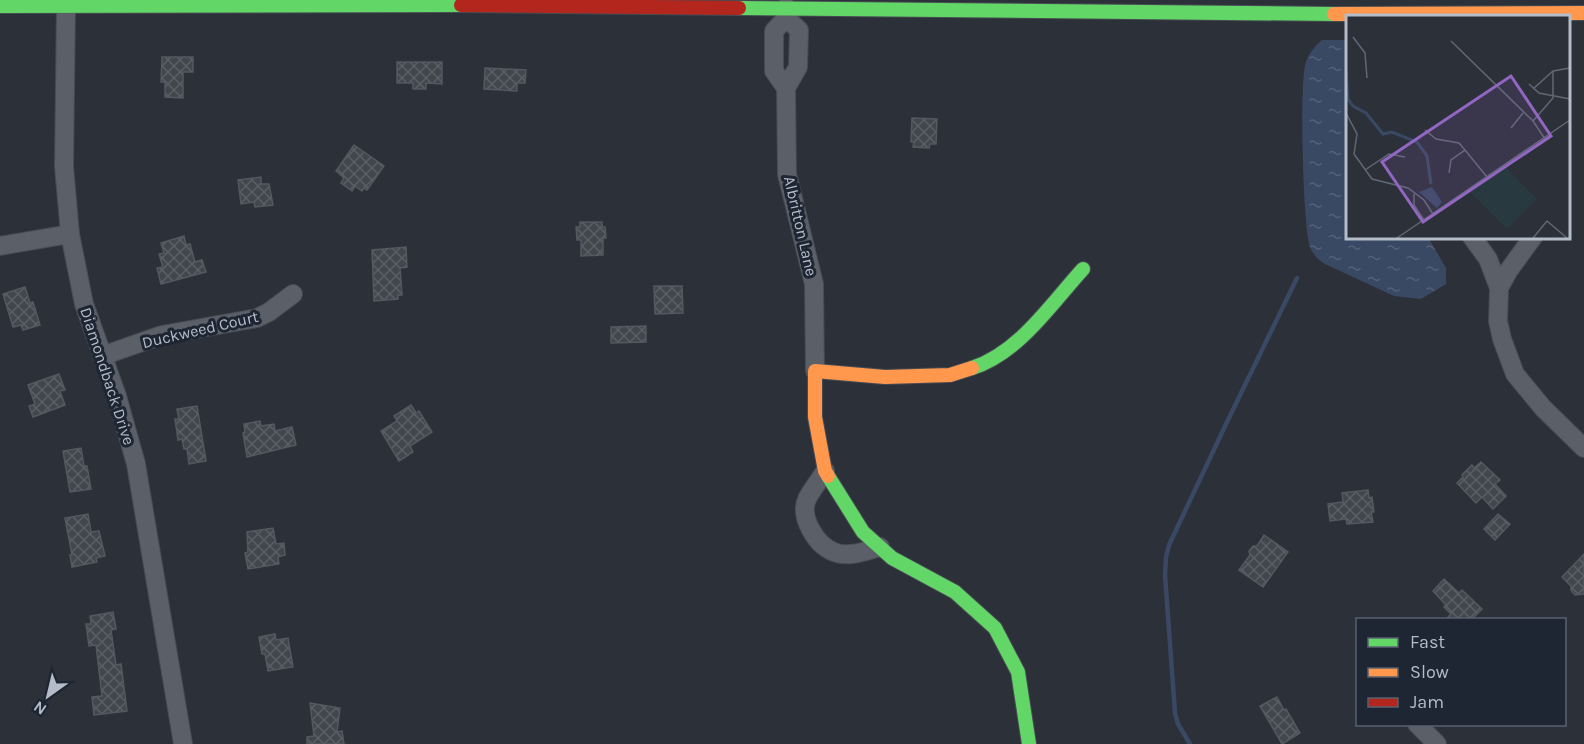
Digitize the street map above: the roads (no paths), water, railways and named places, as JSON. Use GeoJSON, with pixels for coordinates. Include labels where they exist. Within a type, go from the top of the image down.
{"type":"FeatureCollection","features":[{"type":"Feature","properties":{"kind":"street"},"geometry":{"type":"LineString","coordinates":[[0,6],[1446,15],[1584,13]]}},
{"type":"Feature","properties":{"kind":"street","name":"Diamondback Drive"},"geometry":{"type":"LineString","coordinates":[[66,6],[64,166],[69,234],[84,304],[128,432],[136,464],[183,744]]}},
{"type":"Feature","properties":{"kind":"street"},"geometry":{"type":"LineString","coordinates":[[786,12],[799,30],[798,67],[786,88]]}},
{"type":"Feature","properties":{"kind":"street","name":"Albritton Lane"},"geometry":{"type":"LineString","coordinates":[[786,12],[774,31],[774,71],[786,88],[788,174],[814,284],[814,370]]}},
{"type":"Feature","properties":{"kind":"street"},"geometry":{"type":"LineString","coordinates":[[0,246],[69,234]]}},
{"type":"Feature","properties":{"kind":"street"},"geometry":{"type":"LineString","coordinates":[[1473,238],[1488,259],[1499,288],[1498,321],[1515,374],[1543,408],[1584,448]]}},
{"type":"Feature","properties":{"kind":"street"},"geometry":{"type":"LineString","coordinates":[[1499,288],[1532,238]]}},
{"type":"Feature","properties":{"kind":"street"},"geometry":{"type":"LineString","coordinates":[[1029,744],[1018,672],[995,628],[955,592],[892,558],[863,532],[825,471],[815,417],[814,370],[885,377],[950,375],[987,363],[1018,341],[1083,268]]}},
{"type":"Feature","properties":{"kind":"street","name":"Duckweed Court"},"geometry":{"type":"LineString","coordinates":[[102,356],[155,337],[257,318],[293,294]]}},
{"type":"Feature","properties":{"kind":"street"},"geometry":{"type":"LineString","coordinates":[[825,471],[806,501],[807,520],[814,538],[834,553],[858,553],[880,547]]}},
{"type":"Feature","properties":{"kind":"street"},"geometry":{"type":"LineString","coordinates":[[1419,726],[1437,744]]}},
{"type":"Feature","properties":{"kind":"water"},"geometry":{"type":"Polygon","coordinates":[[[1322,40],[1346,40],[1346,238],[1429,238],[1446,268],[1446,284],[1421,299],[1394,296],[1325,264],[1316,257],[1310,247],[1305,213],[1302,123],[1306,62],[1322,40]]]}},
{"type":"Feature","properties":{"kind":"waterway"},"geometry":{"type":"LineString","coordinates":[[1190,744],[1178,724],[1175,713],[1165,575],[1166,557],[1169,545],[1297,278]]}}]}
